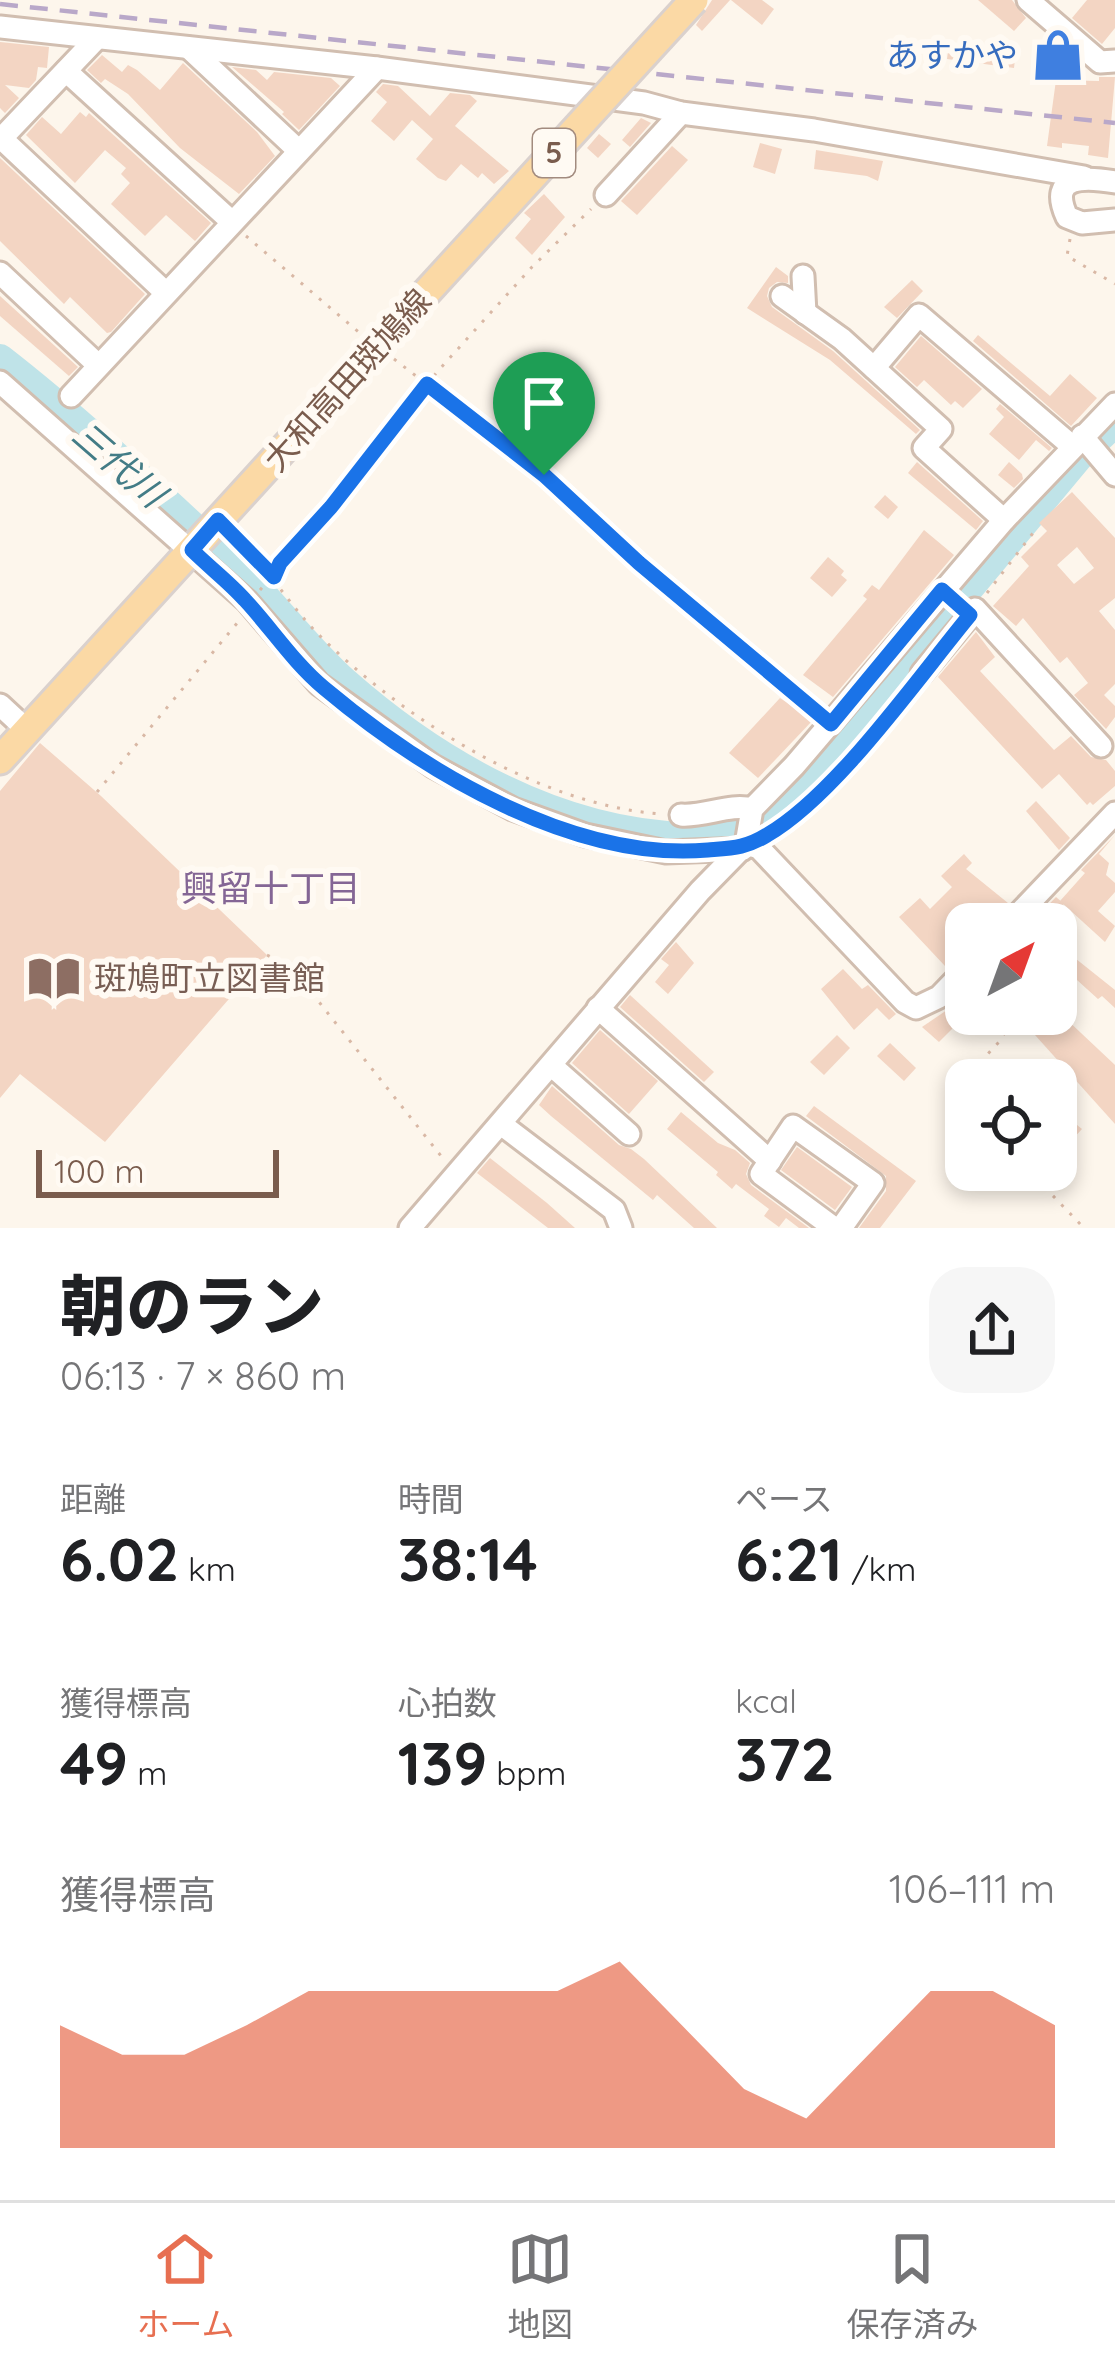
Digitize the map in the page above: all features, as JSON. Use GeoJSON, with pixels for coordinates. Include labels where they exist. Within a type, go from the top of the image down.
{"type":"FeatureCollection","features":[{"type":"Feature","properties":{"kind":"main road","name":"大和高田斑鳩線"},"geometry":{"type":"LineString","coordinates":[[0,760],[694,0]]}},
{"type":"Feature","properties":{"kind":"street"},"geometry":{"type":"LineString","coordinates":[[1028,0],[1110,56]]}},
{"type":"Feature","properties":{"kind":"street"},"geometry":{"type":"LineString","coordinates":[[0,27],[377,68],[644,104],[1115,182]]}},
{"type":"Feature","properties":{"kind":"street"},"geometry":{"type":"LineString","coordinates":[[97,38],[4,133],[166,293]]}},
{"type":"Feature","properties":{"kind":"street"},"geometry":{"type":"LineString","coordinates":[[189,48],[299,151]]}},
{"type":"Feature","properties":{"kind":"street"},"geometry":{"type":"LineString","coordinates":[[71,396],[377,68]]}},
{"type":"Feature","properties":{"kind":"street"},"geometry":{"type":"LineString","coordinates":[[66,70],[232,222]]}},
{"type":"Feature","properties":{"kind":"street"},"geometry":{"type":"LineString","coordinates":[[606,195],[681,113]]}},
{"type":"Feature","properties":{"kind":"street"},"geometry":{"type":"LineString","coordinates":[[1084,177],[1064,189],[1060,203],[1067,217],[1082,223],[1115,220]]}},
{"type":"Feature","properties":{"kind":"street"},"geometry":{"type":"LineString","coordinates":[[0,273],[98,365]]}},
{"type":"Feature","properties":{"kind":"street"},"geometry":{"type":"LineString","coordinates":[[803,276],[805,313]]}},
{"type":"Feature","properties":{"kind":"street"},"geometry":{"type":"LineString","coordinates":[[782,296],[874,368],[941,429],[924,448],[1004,520]]}},
{"type":"Feature","properties":{"kind":"street"},"geometry":{"type":"LineString","coordinates":[[874,368],[919,315],[1085,444],[1115,475]]}},
{"type":"Feature","properties":{"kind":"street"},"geometry":{"type":"LineString","coordinates":[[0,382],[192,550],[320,684],[462,784],[513,809],[630,847],[692,853],[759,848],[905,1002],[916,1008],[945,991]]}},
{"type":"Feature","properties":{"kind":"street"},"geometry":{"type":"LineString","coordinates":[[922,673],[1004,520],[1085,444],[1115,404]]}},
{"type":"Feature","properties":{"kind":"street"},"geometry":{"type":"LineString","coordinates":[[410,1228],[700,891],[744,847],[752,808],[831,724],[960,604]]}},
{"type":"Feature","properties":{"kind":"street"},"geometry":{"type":"LineString","coordinates":[[960,604],[1101,746]]}},
{"type":"Feature","properties":{"kind":"street"},"geometry":{"type":"LineString","coordinates":[[0,705],[27,730]]}},
{"type":"Feature","properties":{"kind":"street"},"geometry":{"type":"LineString","coordinates":[[681,815],[698,816],[739,805],[752,808]]}},
{"type":"Feature","properties":{"kind":"street"},"geometry":{"type":"LineString","coordinates":[[1029,903],[1115,813]]}},
{"type":"Feature","properties":{"kind":"street"},"geometry":{"type":"LineString","coordinates":[[598,1008],[770,1161]]}},
{"type":"Feature","properties":{"kind":"street"},"geometry":{"type":"LineString","coordinates":[[552,1066],[629,1134]]}},
{"type":"Feature","properties":{"kind":"street"},"geometry":{"type":"LineString","coordinates":[[501,1124],[614,1210],[621,1228]]}},
{"type":"Feature","properties":{"kind":"street"},"geometry":{"type":"LineString","coordinates":[[793,1126],[873,1183],[834,1228],[761,1174],[770,1161],[793,1126]]}},
{"type":"Feature","properties":{"kind":"path"},"geometry":{"type":"LineString","coordinates":[[274,577],[280,563],[331,507],[427,384],[532,267],[606,195]]}},
{"type":"Feature","properties":{"kind":"path"},"geometry":{"type":"LineString","coordinates":[[1074,220],[1067,256],[1115,284]]}},
{"type":"Feature","properties":{"kind":"path"},"geometry":{"type":"LineString","coordinates":[[232,222],[271,261],[366,338]]}},
{"type":"Feature","properties":{"kind":"path"},"geometry":{"type":"LineString","coordinates":[[388,355],[544,475],[639,563],[831,724]]}},
{"type":"Feature","properties":{"kind":"path"},"geometry":{"type":"LineString","coordinates":[[218,520],[274,577],[313,628],[371,682],[499,764],[616,808],[681,815]]}},
{"type":"Feature","properties":{"kind":"path"},"geometry":{"type":"LineString","coordinates":[[960,604],[1033,533]]}},
{"type":"Feature","properties":{"kind":"path"},"geometry":{"type":"LineString","coordinates":[[97,792],[251,607]]}},
{"type":"Feature","properties":{"kind":"path"},"geometry":{"type":"LineString","coordinates":[[744,847],[804,807],[922,673]]}},
{"type":"Feature","properties":{"kind":"path"},"geometry":{"type":"LineString","coordinates":[[267,956],[300,978],[396,1105],[456,1174]]}},
{"type":"Feature","properties":{"kind":"path"},"geometry":{"type":"LineString","coordinates":[[983,1059],[1003,1035]]}},
{"type":"Feature","properties":{"kind":"path"},"geometry":{"type":"LineString","coordinates":[[1048,1191],[1084,1228]]}},
{"type":"Feature","properties":{"kind":"building"},"geometry":{"type":"Polygon","coordinates":[[[712,0],[730,0],[702,31],[696,25],[712,0]]]}},
{"type":"Feature","properties":{"kind":"building"},"geometry":{"type":"Polygon","coordinates":[[[731,0],[762,0],[774,9],[762,25],[731,0]]]}},
{"type":"Feature","properties":{"kind":"building"},"geometry":{"type":"Polygon","coordinates":[[[978,0],[1012,0],[1026,18],[1014,31],[978,0]]]}},
{"type":"Feature","properties":{"kind":"building"},"geometry":{"type":"Polygon","coordinates":[[[1087,0],[1115,0],[1115,28],[1102,44],[1072,18],[1087,0]]]}},
{"type":"Feature","properties":{"kind":"building"},"geometry":{"type":"Polygon","coordinates":[[[0,42],[49,47],[47,68],[38,67],[29,88],[5,85],[19,98],[5,113],[0,108],[0,42]]]}},
{"type":"Feature","properties":{"kind":"building"},"geometry":{"type":"Polygon","coordinates":[[[976,42],[1016,50],[1014,68],[947,59],[949,44],[973,47],[976,42]]]}},
{"type":"Feature","properties":{"kind":"building"},"geometry":{"type":"Polygon","coordinates":[[[102,55],[122,72],[128,65],[137,70],[160,90],[183,63],[257,132],[275,156],[239,194],[180,148],[128,94],[105,79],[101,83],[87,70],[102,55]]]}},
{"type":"Feature","properties":{"kind":"building"},"geometry":{"type":"Polygon","coordinates":[[[232,67],[256,70],[267,80],[274,72],[331,78],[340,86],[299,130],[232,67]]]}},
{"type":"Feature","properties":{"kind":"building"},"geometry":{"type":"Polygon","coordinates":[[[1099,77],[1115,77],[1108,158],[1088,155],[1089,146],[1047,146],[1056,80],[1099,81],[1099,77]]]}},
{"type":"Feature","properties":{"kind":"building"},"geometry":{"type":"Polygon","coordinates":[[[383,84],[398,86],[430,116],[450,93],[470,95],[477,101],[455,126],[509,171],[494,184],[461,164],[446,181],[438,178],[416,159],[433,139],[412,120],[394,141],[371,121],[387,102],[376,92],[383,84]]]}},
{"type":"Feature","properties":{"kind":"building"},"geometry":{"type":"Polygon","coordinates":[[[80,112],[86,117],[89,113],[211,223],[195,241],[166,215],[145,236],[111,204],[130,183],[121,174],[126,168],[105,150],[75,183],[26,135],[42,117],[61,134],[80,112]]]}},
{"type":"Feature","properties":{"kind":"building"},"geometry":{"type":"Polygon","coordinates":[[[641,118],[651,123],[630,147],[622,140],[641,118]]]}},
{"type":"Feature","properties":{"kind":"building"},"geometry":{"type":"Polygon","coordinates":[[[599,134],[611,144],[598,158],[587,148],[599,134]]]}},
{"type":"Feature","properties":{"kind":"building"},"geometry":{"type":"Polygon","coordinates":[[[760,143],[782,149],[775,174],[753,167],[760,143]]]}},
{"type":"Feature","properties":{"kind":"building"},"geometry":{"type":"Polygon","coordinates":[[[672,146],[688,160],[637,215],[621,201],[672,146]]]}},
{"type":"Feature","properties":{"kind":"building"},"geometry":{"type":"Polygon","coordinates":[[[816,150],[883,161],[878,181],[814,169],[816,150]]]}},
{"type":"Feature","properties":{"kind":"building"},"geometry":{"type":"Polygon","coordinates":[[[0,158],[145,294],[111,332],[70,297],[64,304],[0,241],[0,158]]]}},
{"type":"Feature","properties":{"kind":"building"},"geometry":{"type":"Polygon","coordinates":[[[544,194],[565,217],[532,255],[515,238],[531,219],[524,213],[544,194]]]}},
{"type":"Feature","properties":{"kind":"building"},"geometry":{"type":"Polygon","coordinates":[[[776,267],[788,276],[788,283],[777,282],[769,288],[772,307],[833,351],[920,430],[916,434],[830,360],[747,308],[776,267]]]}},
{"type":"Feature","properties":{"kind":"building"},"geometry":{"type":"Polygon","coordinates":[[[912,280],[923,291],[897,318],[884,307],[912,280]]]}},
{"type":"Feature","properties":{"kind":"building"},"geometry":{"type":"Polygon","coordinates":[[[0,296],[78,367],[69,376],[0,316],[0,296]]]}},
{"type":"Feature","properties":{"kind":"building"},"geometry":{"type":"Polygon","coordinates":[[[978,335],[1050,396],[1070,374],[1097,398],[1071,426],[973,341],[978,335]]]}},
{"type":"Feature","properties":{"kind":"building"},"geometry":{"type":"Polygon","coordinates":[[[921,336],[982,389],[963,408],[955,401],[951,405],[924,380],[917,387],[895,367],[921,336]]]}},
{"type":"Feature","properties":{"kind":"building"},"geometry":{"type":"Polygon","coordinates":[[[1000,404],[1052,448],[1049,451],[1036,440],[1019,460],[989,434],[1004,417],[996,409],[1000,404]]]}},
{"type":"Feature","properties":{"kind":"building"},"geometry":{"type":"Polygon","coordinates":[[[917,462],[983,521],[976,530],[908,473],[917,462]]]}},
{"type":"Feature","properties":{"kind":"building"},"geometry":{"type":"Polygon","coordinates":[[[1009,462],[1023,479],[1014,488],[998,475],[1009,462]]]}},
{"type":"Feature","properties":{"kind":"building"},"geometry":{"type":"Polygon","coordinates":[[[1072,492],[1115,538],[1115,598],[1099,611],[1115,630],[1115,684],[1104,695],[1115,706],[1115,717],[1106,729],[1074,695],[1088,683],[1067,657],[1060,663],[1023,618],[1016,626],[993,606],[1029,566],[1021,557],[1047,531],[1039,523],[1072,492]],[[1077,547],[1057,565],[1074,584],[1094,568],[1077,547]]]}},
{"type":"Feature","properties":{"kind":"building"},"geometry":{"type":"Polygon","coordinates":[[[885,495],[898,507],[888,519],[874,507],[885,495]]]}},
{"type":"Feature","properties":{"kind":"building"},"geometry":{"type":"Polygon","coordinates":[[[924,530],[954,555],[833,697],[803,675],[867,599],[863,596],[872,585],[879,590],[924,530]]]}},
{"type":"Feature","properties":{"kind":"building"},"geometry":{"type":"Polygon","coordinates":[[[828,557],[847,580],[832,597],[810,578],[828,557]]]}},
{"type":"Feature","properties":{"kind":"building"},"geometry":{"type":"Polygon","coordinates":[[[976,632],[995,657],[980,671],[1054,750],[1071,736],[1091,757],[1106,760],[1115,771],[1115,786],[1093,805],[1087,805],[1059,774],[1042,789],[938,677],[976,632]]]}},
{"type":"Feature","properties":{"kind":"building"},"geometry":{"type":"Polygon","coordinates":[[[780,698],[813,720],[758,778],[729,753],[780,698]]]}},
{"type":"Feature","properties":{"kind":"building"},"geometry":{"type":"Polygon","coordinates":[[[40,743],[267,955],[105,1142],[20,1074],[0,1098],[0,791],[40,743]]]}},
{"type":"Feature","properties":{"kind":"building"},"geometry":{"type":"Polygon","coordinates":[[[1036,801],[1070,838],[1059,850],[1026,811],[1036,801]]]}},
{"type":"Feature","properties":{"kind":"building"},"geometry":{"type":"Polygon","coordinates":[[[1115,835],[1099,854],[1109,863],[1106,875],[1115,883],[1115,892],[1098,911],[1115,926],[1105,942],[1077,916],[1077,903],[1060,901],[1085,873],[1081,870],[1115,835]]]}},
{"type":"Feature","properties":{"kind":"building"},"geometry":{"type":"Polygon","coordinates":[[[964,854],[972,863],[966,869],[1008,903],[945,903],[945,966],[899,917],[920,898],[930,909],[952,887],[941,876],[964,854]]]}},
{"type":"Feature","properties":{"kind":"building"},"geometry":{"type":"Polygon","coordinates":[[[676,942],[694,963],[668,994],[655,982],[669,965],[661,959],[676,942]]]}},
{"type":"Feature","properties":{"kind":"building"},"geometry":{"type":"Polygon","coordinates":[[[1077,960],[1115,990],[1115,1008],[1102,996],[1098,999],[1077,980],[1077,960]]]}},
{"type":"Feature","properties":{"kind":"building"},"geometry":{"type":"Polygon","coordinates":[[[843,969],[862,989],[868,985],[896,1014],[889,1020],[877,1008],[854,1030],[821,989],[843,969]]]}},
{"type":"Feature","properties":{"kind":"building"},"geometry":{"type":"Polygon","coordinates":[[[630,995],[714,1072],[704,1082],[620,1007],[630,995]]]}},
{"type":"Feature","properties":{"kind":"building"},"geometry":{"type":"Polygon","coordinates":[[[945,1011],[946,1035],[939,1042],[922,1027],[945,1011]]]}},
{"type":"Feature","properties":{"kind":"building"},"geometry":{"type":"Polygon","coordinates":[[[1077,1029],[1115,1065],[1115,1124],[1077,1082],[1077,1059],[1057,1059],[1035,1035],[1077,1035],[1077,1029]]]}},
{"type":"Feature","properties":{"kind":"building"},"geometry":{"type":"Polygon","coordinates":[[[600,1030],[658,1081],[629,1114],[572,1063],[600,1030]]]}},
{"type":"Feature","properties":{"kind":"building"},"geometry":{"type":"Polygon","coordinates":[[[837,1035],[850,1048],[824,1075],[810,1062],[837,1035]]]}},
{"type":"Feature","properties":{"kind":"building"},"geometry":{"type":"Polygon","coordinates":[[[890,1043],[916,1068],[904,1081],[877,1056],[890,1043]]]}},
{"type":"Feature","properties":{"kind":"building"},"geometry":{"type":"Polygon","coordinates":[[[552,1086],[619,1145],[644,1159],[717,1228],[694,1228],[551,1116],[539,1105],[552,1086]]]}},
{"type":"Feature","properties":{"kind":"building"},"geometry":{"type":"Polygon","coordinates":[[[814,1106],[916,1181],[880,1228],[859,1228],[886,1191],[886,1176],[806,1116],[814,1106]]]}},
{"type":"Feature","properties":{"kind":"building"},"geometry":{"type":"Polygon","coordinates":[[[681,1112],[750,1163],[746,1174],[751,1185],[809,1228],[799,1228],[786,1218],[779,1227],[764,1216],[769,1209],[716,1175],[667,1129],[681,1112]]]}},
{"type":"Feature","properties":{"kind":"building"},"geometry":{"type":"Polygon","coordinates":[[[797,1147],[852,1187],[835,1210],[781,1170],[797,1147]]]}},
{"type":"Feature","properties":{"kind":"building"},"geometry":{"type":"Polygon","coordinates":[[[490,1158],[575,1228],[548,1228],[477,1173],[490,1158]]]}},
{"type":"Feature","properties":{"kind":"waterway","name":"三代川"},"geometry":{"type":"LineString","coordinates":[[0,359],[232,563],[344,682],[419,741],[502,789],[546,808],[638,833],[685,837],[748,832],[792,800],[1079,456],[1115,422]]}},
{"type":"Feature","properties":{"kind":"railway"},"geometry":{"type":"LineString","coordinates":[[0,4],[1115,123]]}},
{"type":"Feature","properties":{"kind":"place","name":"あすかや"},"geometry":{"type":"Point","coordinates":[1058,55]}},
{"type":"Feature","properties":{"kind":"place","name":"斑鳩町立図書館"},"geometry":{"type":"Point","coordinates":[54,978]}},
{"type":"Feature","properties":{"kind":"district","name":"興留十丁目"},"geometry":{"type":"Point","coordinates":[271,888]}},
{"type":"Feature","properties":{"kind":"route"},"geometry":{"type":"LineString","coordinates":[[427,384],[544,475],[639,563],[831,724],[942,590],[970,615],[857,752],[788,822],[742,849],[666,852],[584,835],[462,784],[320,684],[248,602],[192,550],[218,520],[274,577],[280,563],[331,507],[427,384]]}}]}
